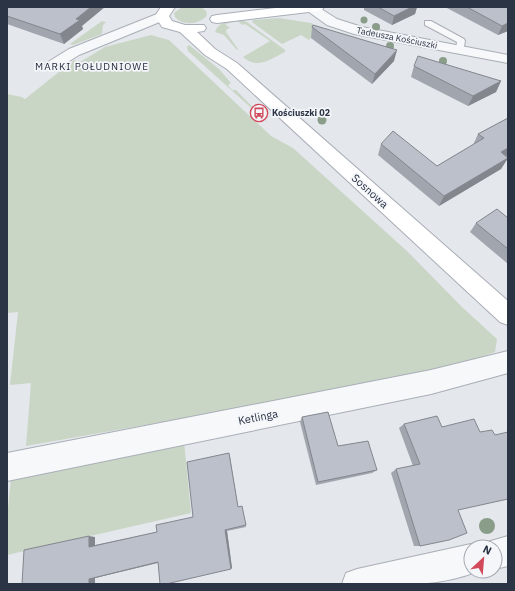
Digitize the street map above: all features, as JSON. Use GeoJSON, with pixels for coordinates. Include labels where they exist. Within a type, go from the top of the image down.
{"type":"FeatureCollection","features":[{"type":"Feature","properties":{"kind":"street","name":"Tadeusza Kościuszki"},"geometry":{"type":"LineString","coordinates":[[178,28],[213,15],[291,10],[312,7],[332,22],[347,28],[508,59]]}},
{"type":"Feature","properties":{"kind":"street","name":"Sosnowa"},"geometry":{"type":"LineString","coordinates":[[164,10],[164,22],[178,28],[210,52],[232,66],[508,315]]}},
{"type":"Feature","properties":{"kind":"street"},"geometry":{"type":"LineString","coordinates":[[53,65],[74,52],[138,24],[164,10]]}},
{"type":"Feature","properties":{"kind":"street","name":"Sosnowa"},"geometry":{"type":"LineString","coordinates":[[213,15],[219,49],[232,66]]}},
{"type":"Feature","properties":{"kind":"street"},"geometry":{"type":"LineString","coordinates":[[112,36],[178,28]]}},
{"type":"Feature","properties":{"kind":"street","name":"Ketlinga"},"geometry":{"type":"LineString","coordinates":[[7,467],[431,382],[508,362]]}},
{"type":"Feature","properties":{"kind":"street"},"geometry":{"type":"LineString","coordinates":[[357,584],[463,561]]}},
{"type":"Feature","properties":{"kind":"lane"},"geometry":{"type":"LineString","coordinates":[[428,23],[461,41],[460,50]]}},
{"type":"Feature","properties":{"kind":"green space"},"geometry":{"type":"Polygon","coordinates":[[[182,7],[201,7],[206,11],[207,15],[200,21],[191,23],[182,22],[175,17],[174,13],[182,7]]]}},
{"type":"Feature","properties":{"kind":"green space"},"geometry":{"type":"Polygon","coordinates":[[[279,18],[311,23],[314,25],[315,34],[309,40],[301,35],[282,44],[252,22],[253,20],[279,18]]]}},
{"type":"Feature","properties":{"kind":"green space"},"geometry":{"type":"Polygon","coordinates":[[[239,19],[247,22],[285,50],[285,52],[264,62],[254,63],[248,61],[243,57],[270,41],[245,24],[243,25],[237,21],[225,24],[230,28],[227,29],[226,32],[238,49],[237,50],[224,35],[215,32],[221,24],[239,19]]]}},
{"type":"Feature","properties":{"kind":"green space"},"geometry":{"type":"Polygon","coordinates":[[[102,21],[106,22],[103,25],[102,34],[73,45],[70,44],[102,21]]]}},
{"type":"Feature","properties":{"kind":"green space"},"geometry":{"type":"Polygon","coordinates":[[[151,35],[169,40],[271,136],[293,148],[408,252],[462,307],[497,339],[495,352],[467,362],[389,382],[26,446],[31,383],[10,385],[18,312],[7,313],[7,94],[25,99],[74,60],[80,62],[105,47],[151,35]]]}},
{"type":"Feature","properties":{"kind":"green space"},"geometry":{"type":"Polygon","coordinates":[[[189,45],[219,69],[231,83],[228,85],[232,90],[236,90],[269,124],[188,51],[187,47],[189,45]]]}},
{"type":"Feature","properties":{"kind":"green space"},"geometry":{"type":"Polygon","coordinates":[[[184,441],[191,513],[7,555],[7,519],[11,478],[184,441]]]}},
{"type":"Feature","properties":{"kind":"building"},"geometry":{"type":"Polygon","coordinates":[[[7,7],[91,7],[76,19],[80,20],[60,34],[7,16],[7,7]]]}},
{"type":"Feature","properties":{"kind":"building"},"geometry":{"type":"Polygon","coordinates":[[[378,7],[412,7],[394,16],[378,7]]]}},
{"type":"Feature","properties":{"kind":"building"},"geometry":{"type":"Polygon","coordinates":[[[467,7],[508,7],[508,23],[502,26],[467,7]]]}},
{"type":"Feature","properties":{"kind":"building"},"geometry":{"type":"Polygon","coordinates":[[[313,25],[397,50],[375,74],[312,27],[313,25]]]}},
{"type":"Feature","properties":{"kind":"building"},"geometry":{"type":"Polygon","coordinates":[[[418,56],[501,81],[473,96],[414,66],[418,56]]]}},
{"type":"Feature","properties":{"kind":"building"},"geometry":{"type":"Polygon","coordinates":[[[508,118],[508,148],[501,152],[508,158],[444,196],[381,144],[393,131],[437,166],[484,138],[478,134],[508,118]]]}},
{"type":"Feature","properties":{"kind":"building"},"geometry":{"type":"Polygon","coordinates":[[[497,209],[508,218],[508,249],[476,223],[497,209]]]}},
{"type":"Feature","properties":{"kind":"building"},"geometry":{"type":"Polygon","coordinates":[[[328,412],[338,446],[368,441],[377,470],[318,482],[302,417],[328,412]]]}},
{"type":"Feature","properties":{"kind":"building"},"geometry":{"type":"Polygon","coordinates":[[[437,416],[442,427],[474,419],[480,432],[492,430],[495,435],[508,432],[508,499],[458,510],[467,533],[449,540],[420,546],[396,469],[420,464],[404,424],[437,416]]]}},
{"type":"Feature","properties":{"kind":"building"},"geometry":{"type":"Polygon","coordinates":[[[229,453],[238,507],[242,506],[246,525],[225,530],[231,569],[166,584],[160,584],[158,562],[89,579],[89,584],[22,584],[24,550],[89,536],[89,547],[157,532],[156,525],[193,517],[187,462],[229,453]]]}},
{"type":"Feature","properties":{"kind":"place","name":"Kościuszki 02"},"geometry":{"type":"Point","coordinates":[259,113]}},
{"type":"Feature","properties":{"kind":"district","name":"MARKI POŁUDNIOWE"},"geometry":{"type":"Point","coordinates":[92,66]}}]}
